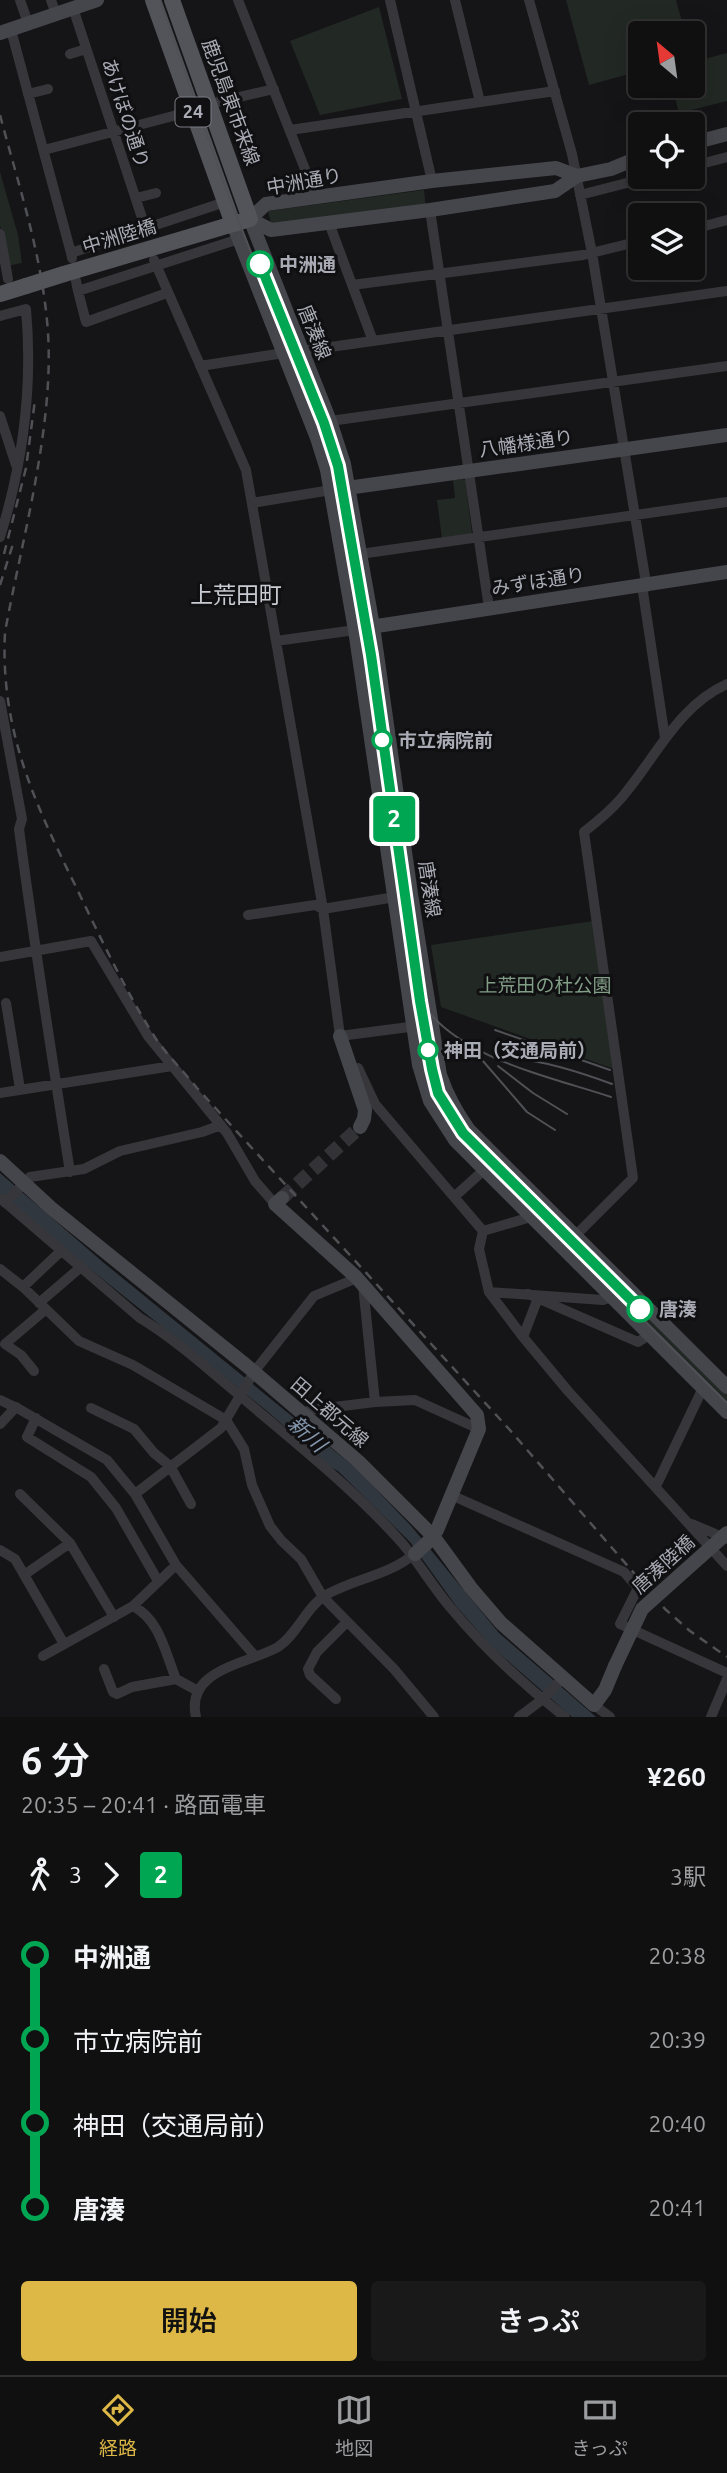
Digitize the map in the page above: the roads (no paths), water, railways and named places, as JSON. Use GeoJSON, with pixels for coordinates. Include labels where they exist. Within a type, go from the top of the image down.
{"type":"FeatureCollection","features":[{"type":"Feature","properties":{"kind":"main road","name":"鹿児島東市来線"},"geometry":{"type":"LineString","coordinates":[[153,0],[236,231]]}},
{"type":"Feature","properties":{"kind":"main road","name":"鹿児島東市来線"},"geometry":{"type":"LineString","coordinates":[[172,0],[250,219]]}},
{"type":"Feature","properties":{"kind":"main road","name":"中洲陸橋"},"geometry":{"type":"LineString","coordinates":[[8,297],[26,286],[72,282],[236,231],[250,219]]}},
{"type":"Feature","properties":{"kind":"street"},"geometry":{"type":"LineString","coordinates":[[20,0],[28,23]]}},
{"type":"Feature","properties":{"kind":"street"},"geometry":{"type":"LineString","coordinates":[[97,0],[73,8],[53,7],[28,23],[5,32],[28,94],[71,256],[225,202]]}},
{"type":"Feature","properties":{"kind":"street"},"geometry":{"type":"LineString","coordinates":[[238,0],[316,197]]}},
{"type":"Feature","properties":{"kind":"street"},"geometry":{"type":"LineString","coordinates":[[390,0],[432,181]]}},
{"type":"Feature","properties":{"kind":"street"},"geometry":{"type":"LineString","coordinates":[[455,0],[480,102]]}},
{"type":"Feature","properties":{"kind":"street"},"geometry":{"type":"LineString","coordinates":[[529,0],[555,91],[592,253],[646,583],[643,592],[665,738]]}},
{"type":"Feature","properties":{"kind":"street","name":"あけぼの通り"},"geometry":{"type":"LineString","coordinates":[[73,8],[147,231]]}},
{"type":"Feature","properties":{"kind":"street"},"geometry":{"type":"LineString","coordinates":[[70,54],[86,49]]}},
{"type":"Feature","properties":{"kind":"street"},"geometry":{"type":"LineString","coordinates":[[28,94],[48,89]]}},
{"type":"Feature","properties":{"kind":"street"},"geometry":{"type":"LineString","coordinates":[[209,104],[274,89]]}},
{"type":"Feature","properties":{"kind":"street"},"geometry":{"type":"LineString","coordinates":[[290,130],[555,91]]}},
{"type":"Feature","properties":{"kind":"street"},"geometry":{"type":"LineString","coordinates":[[44,150],[192,111]]}},
{"type":"Feature","properties":{"kind":"street"},"geometry":{"type":"LineString","coordinates":[[705,140],[727,134]]}},
{"type":"Feature","properties":{"kind":"street"},"geometry":{"type":"LineString","coordinates":[[705,163],[727,157]]}},
{"type":"Feature","properties":{"kind":"street","name":"中洲通り"},"geometry":{"type":"LineString","coordinates":[[576,176],[556,168],[432,181],[266,204],[250,219],[271,230],[430,210],[555,191],[576,176],[611,169],[628,162]]}},
{"type":"Feature","properties":{"kind":"street"},"geometry":{"type":"LineString","coordinates":[[580,195],[628,183]]}},
{"type":"Feature","properties":{"kind":"street"},"geometry":{"type":"LineString","coordinates":[[136,198],[156,193]]}},
{"type":"Feature","properties":{"kind":"street"},"geometry":{"type":"LineString","coordinates":[[430,210],[489,608]]}},
{"type":"Feature","properties":{"kind":"street","name":"唐湊線"},"geometry":{"type":"LineString","coordinates":[[250,219],[330,421],[344,464],[373,626],[440,1075],[453,1108],[468,1130],[727,1387]]}},
{"type":"Feature","properties":{"kind":"street"},"geometry":{"type":"LineString","coordinates":[[705,226],[727,220]]}},
{"type":"Feature","properties":{"kind":"street"},"geometry":{"type":"LineString","coordinates":[[330,222],[373,341]]}},
{"type":"Feature","properties":{"kind":"street"},"geometry":{"type":"LineString","coordinates":[[167,293],[86,323],[72,282],[155,263],[236,231]]}},
{"type":"Feature","properties":{"kind":"street","name":"唐湊線"},"geometry":{"type":"LineString","coordinates":[[236,231],[317,438],[331,490],[355,630],[414,1028],[423,1083],[430,1101],[455,1140],[727,1412]]}},
{"type":"Feature","properties":{"kind":"street"},"geometry":{"type":"LineString","coordinates":[[0,234],[5,276]]}},
{"type":"Feature","properties":{"kind":"street"},"geometry":{"type":"LineString","coordinates":[[352,285],[592,253],[628,244]]}},
{"type":"Feature","properties":{"kind":"street"},"geometry":{"type":"LineString","coordinates":[[155,263],[246,470],[323,909],[340,1036],[365,1110],[360,1126]]}},
{"type":"Feature","properties":{"kind":"street"},"geometry":{"type":"LineString","coordinates":[[302,351],[727,291]]}},
{"type":"Feature","properties":{"kind":"street"},"geometry":{"type":"LineString","coordinates":[[8,297],[19,310]]}},
{"type":"Feature","properties":{"kind":"street"},"geometry":{"type":"LineString","coordinates":[[0,316],[26,309],[29,367],[24,420],[16,466],[5,500],[0,537]]}},
{"type":"Feature","properties":{"kind":"street"},"geometry":{"type":"LineString","coordinates":[[200,366],[284,353]]}},
{"type":"Feature","properties":{"kind":"street"},"geometry":{"type":"LineString","coordinates":[[330,421],[727,366]]}},
{"type":"Feature","properties":{"kind":"street"},"geometry":{"type":"LineString","coordinates":[[0,418],[16,466]]}},
{"type":"Feature","properties":{"kind":"street","name":"八幡様通り"},"geometry":{"type":"LineString","coordinates":[[331,490],[727,435]]}},
{"type":"Feature","properties":{"kind":"street"},"geometry":{"type":"LineString","coordinates":[[252,503],[331,490]]}},
{"type":"Feature","properties":{"kind":"street"},"geometry":{"type":"LineString","coordinates":[[360,554],[727,502]]}},
{"type":"Feature","properties":{"kind":"street","name":"みずほ通り"},"geometry":{"type":"LineString","coordinates":[[355,630],[727,572]]}},
{"type":"Feature","properties":{"kind":"street"},"geometry":{"type":"LineString","coordinates":[[276,642],[355,630]]}},
{"type":"Feature","properties":{"kind":"street"},"geometry":{"type":"LineString","coordinates":[[575,1236],[633,1178],[583,832],[608,813],[665,738],[710,691],[727,684]]}},
{"type":"Feature","properties":{"kind":"street"},"geometry":{"type":"LineString","coordinates":[[0,701],[22,820],[19,828],[70,1172]]}},
{"type":"Feature","properties":{"kind":"street"},"geometry":{"type":"LineString","coordinates":[[248,915],[315,905],[323,909],[395,897]]}},
{"type":"Feature","properties":{"kind":"street"},"geometry":{"type":"LineString","coordinates":[[0,957],[90,941],[148,1036],[221,1125],[261,1188],[278,1201],[360,1281],[477,1415],[479,1429],[431,1539],[413,1555],[323,1597],[279,1646],[254,1655],[204,1681],[194,1703],[196,1717]]}},
{"type":"Feature","properties":{"kind":"street"},"geometry":{"type":"LineString","coordinates":[[6,1003],[20,1089]]}},
{"type":"Feature","properties":{"kind":"street"},"geometry":{"type":"LineString","coordinates":[[340,1036],[432,1024]]}},
{"type":"Feature","properties":{"kind":"street"},"geometry":{"type":"LineString","coordinates":[[340,1036],[350,1049],[375,1104],[483,1231]]}},
{"type":"Feature","properties":{"kind":"street"},"geometry":{"type":"LineString","coordinates":[[0,1093],[172,1066]]}},
{"type":"Feature","properties":{"kind":"street"},"geometry":{"type":"LineString","coordinates":[[221,1125],[120,1151],[93,1165],[70,1172],[30,1177],[3,1200],[140,1318],[189,1354],[309,1453],[325,1470],[342,1481],[413,1555],[449,1606],[484,1645],[562,1716]]}},
{"type":"Feature","properties":{"kind":"street","name":"田上郡元線"},"geometry":{"type":"LineString","coordinates":[[0,1161],[23,1183],[304,1413],[359,1462],[431,1539],[501,1623],[562,1679],[610,1717]]}},
{"type":"Feature","properties":{"kind":"street"},"geometry":{"type":"LineString","coordinates":[[454,1197],[484,1170]]}},
{"type":"Feature","properties":{"kind":"street"},"geometry":{"type":"LineString","coordinates":[[483,1231],[531,1217]]}},
{"type":"Feature","properties":{"kind":"street"},"geometry":{"type":"LineString","coordinates":[[483,1231],[479,1249],[489,1292],[568,1391],[727,1566]]}},
{"type":"Feature","properties":{"kind":"street"},"geometry":{"type":"LineString","coordinates":[[23,1287],[61,1251]]}},
{"type":"Feature","properties":{"kind":"street"},"geometry":{"type":"LineString","coordinates":[[34,1371],[21,1355],[5,1344],[81,1267]]}},
{"type":"Feature","properties":{"kind":"street"},"geometry":{"type":"LineString","coordinates":[[0,1284],[4,1273],[23,1287],[79,1341],[133,1365],[226,1419],[244,1449],[252,1485],[270,1526],[301,1559],[323,1597],[394,1669],[434,1717]]}},
{"type":"Feature","properties":{"kind":"street"},"geometry":{"type":"LineString","coordinates":[[135,1494],[221,1428],[253,1373],[314,1296],[360,1281]]}},
{"type":"Feature","properties":{"kind":"street"},"geometry":{"type":"LineString","coordinates":[[360,1281],[375,1402]]}},
{"type":"Feature","properties":{"kind":"street"},"geometry":{"type":"LineString","coordinates":[[489,1292],[603,1300],[612,1297]]}},
{"type":"Feature","properties":{"kind":"street"},"geometry":{"type":"LineString","coordinates":[[533,1296],[638,1342],[649,1335]]}},
{"type":"Feature","properties":{"kind":"street"},"geometry":{"type":"LineString","coordinates":[[523,1337],[533,1296]]}},
{"type":"Feature","properties":{"kind":"street"},"geometry":{"type":"LineString","coordinates":[[656,1486],[703,1388]]}},
{"type":"Feature","properties":{"kind":"street"},"geometry":{"type":"LineString","coordinates":[[0,1400],[107,1460],[135,1494],[176,1565],[254,1655]]}},
{"type":"Feature","properties":{"kind":"street"},"geometry":{"type":"LineString","coordinates":[[304,1413],[375,1402],[415,1400],[479,1429]]}},
{"type":"Feature","properties":{"kind":"street"},"geometry":{"type":"LineString","coordinates":[[0,1424],[16,1407]]}},
{"type":"Feature","properties":{"kind":"street"},"geometry":{"type":"LineString","coordinates":[[91,1408],[134,1429],[154,1453],[170,1466],[191,1504]]}},
{"type":"Feature","properties":{"kind":"street"},"geometry":{"type":"LineString","coordinates":[[36,1418],[27,1437],[91,1477],[116,1508],[159,1581]]}},
{"type":"Feature","properties":{"kind":"street"},"geometry":{"type":"LineString","coordinates":[[20,1494],[69,1543],[114,1617]]}},
{"type":"Feature","properties":{"kind":"street"},"geometry":{"type":"LineString","coordinates":[[451,1495],[624,1572],[638,1588],[620,1624],[727,1673]]}},
{"type":"Feature","properties":{"kind":"street"},"geometry":{"type":"LineString","coordinates":[[687,1522],[727,1539]]}},
{"type":"Feature","properties":{"kind":"street","name":"唐湊陸橋"},"geometry":{"type":"LineString","coordinates":[[594,1705],[605,1690],[642,1609],[727,1533]]}},
{"type":"Feature","properties":{"kind":"street"},"geometry":{"type":"LineString","coordinates":[[24,1575],[69,1543]]}},
{"type":"Feature","properties":{"kind":"street"},"geometry":{"type":"LineString","coordinates":[[0,1550],[15,1559],[64,1644]]}},
{"type":"Feature","properties":{"kind":"street"},"geometry":{"type":"LineString","coordinates":[[43,1656],[133,1605],[176,1565]]}},
{"type":"Feature","properties":{"kind":"street"},"geometry":{"type":"LineString","coordinates":[[133,1605],[146,1612],[153,1621],[176,1679]]}},
{"type":"Feature","properties":{"kind":"street"},"geometry":{"type":"LineString","coordinates":[[336,1699],[310,1675],[308,1669],[317,1651],[346,1623]]}},
{"type":"Feature","properties":{"kind":"street"},"geometry":{"type":"LineString","coordinates":[[104,1669],[113,1692],[117,1694],[132,1687],[176,1679],[198,1691]]}},
{"type":"Feature","properties":{"kind":"street"},"geometry":{"type":"LineString","coordinates":[[519,1717],[543,1699],[562,1679]]}},
{"type":"Feature","properties":{"kind":"street"},"geometry":{"type":"LineString","coordinates":[[711,1717],[727,1679]]}},
{"type":"Feature","properties":{"kind":"water","name":"新川"},"geometry":{"type":"Polygon","coordinates":[[[0,1173],[104,1263],[358,1470],[412,1527],[499,1633],[596,1717],[572,1717],[491,1646],[456,1606],[410,1542],[338,1471],[44,1232],[0,1193],[0,1173]]]}},
{"type":"Feature","properties":{"kind":"tunnel"},"geometry":{"type":"LineString","coordinates":[[282,1198],[360,1127]]}},
{"type":"Feature","properties":{"kind":"tram line"},"geometry":{"type":"LineString","coordinates":[[160,0],[226,189],[319,424],[333,468],[366,656],[426,1070],[434,1095],[459,1136],[727,1403]]}},
{"type":"Feature","properties":{"kind":"tram line","name":"2"},"geometry":{"type":"LineString","coordinates":[[260,264],[324,423],[338,466],[371,655],[420,1001],[438,1093],[463,1133],[640,1309]]}},
{"type":"Feature","properties":{"kind":"tram line"},"geometry":{"type":"LineString","coordinates":[[420,1001],[437,1021],[457,1038],[481,1051],[533,1073],[611,1097]]}},
{"type":"Feature","properties":{"kind":"tram line"},"geometry":{"type":"LineString","coordinates":[[495,1030],[610,1070]]}},
{"type":"Feature","properties":{"kind":"tram line"},"geometry":{"type":"LineString","coordinates":[[476,1053],[527,1112],[555,1130]]}},
{"type":"Feature","properties":{"kind":"tram line"},"geometry":{"type":"LineString","coordinates":[[514,1058],[564,1068],[612,1084]]}},
{"type":"Feature","properties":{"kind":"tram line"},"geometry":{"type":"LineString","coordinates":[[498,1066],[533,1093],[567,1114]]}},
{"type":"Feature","properties":{"kind":"railway"},"geometry":{"type":"LineString","coordinates":[[0,115],[41,277],[48,333],[49,369],[42,444],[5,632],[8,702],[23,765],[47,827],[124,984],[166,1052],[509,1429],[665,1609],[727,1657]]}},
{"type":"Feature","properties":{"kind":"railway"},"geometry":{"type":"LineString","coordinates":[[4,554],[26,468],[35,400]]}},
{"type":"Feature","properties":{"kind":"railway"},"geometry":{"type":"LineString","coordinates":[[0,585],[13,544]]}},
{"type":"Feature","properties":{"kind":"place","name":"中洲通"},"geometry":{"type":"Point","coordinates":[260,264]}},
{"type":"Feature","properties":{"kind":"place","name":"市立病院前"},"geometry":{"type":"Point","coordinates":[382,740]}},
{"type":"Feature","properties":{"kind":"place","name":"神田（交通局前）"},"geometry":{"type":"Point","coordinates":[428,1050]}},
{"type":"Feature","properties":{"kind":"place","name":"唐湊"},"geometry":{"type":"Point","coordinates":[640,1309]}},
{"type":"Feature","properties":{"kind":"district","name":"上荒田町"},"geometry":{"type":"Point","coordinates":[236,595]}},
{"type":"Feature","properties":{"kind":"park label","name":"上荒田の杜公園"},"geometry":{"type":"Point","coordinates":[545,985]}}]}
